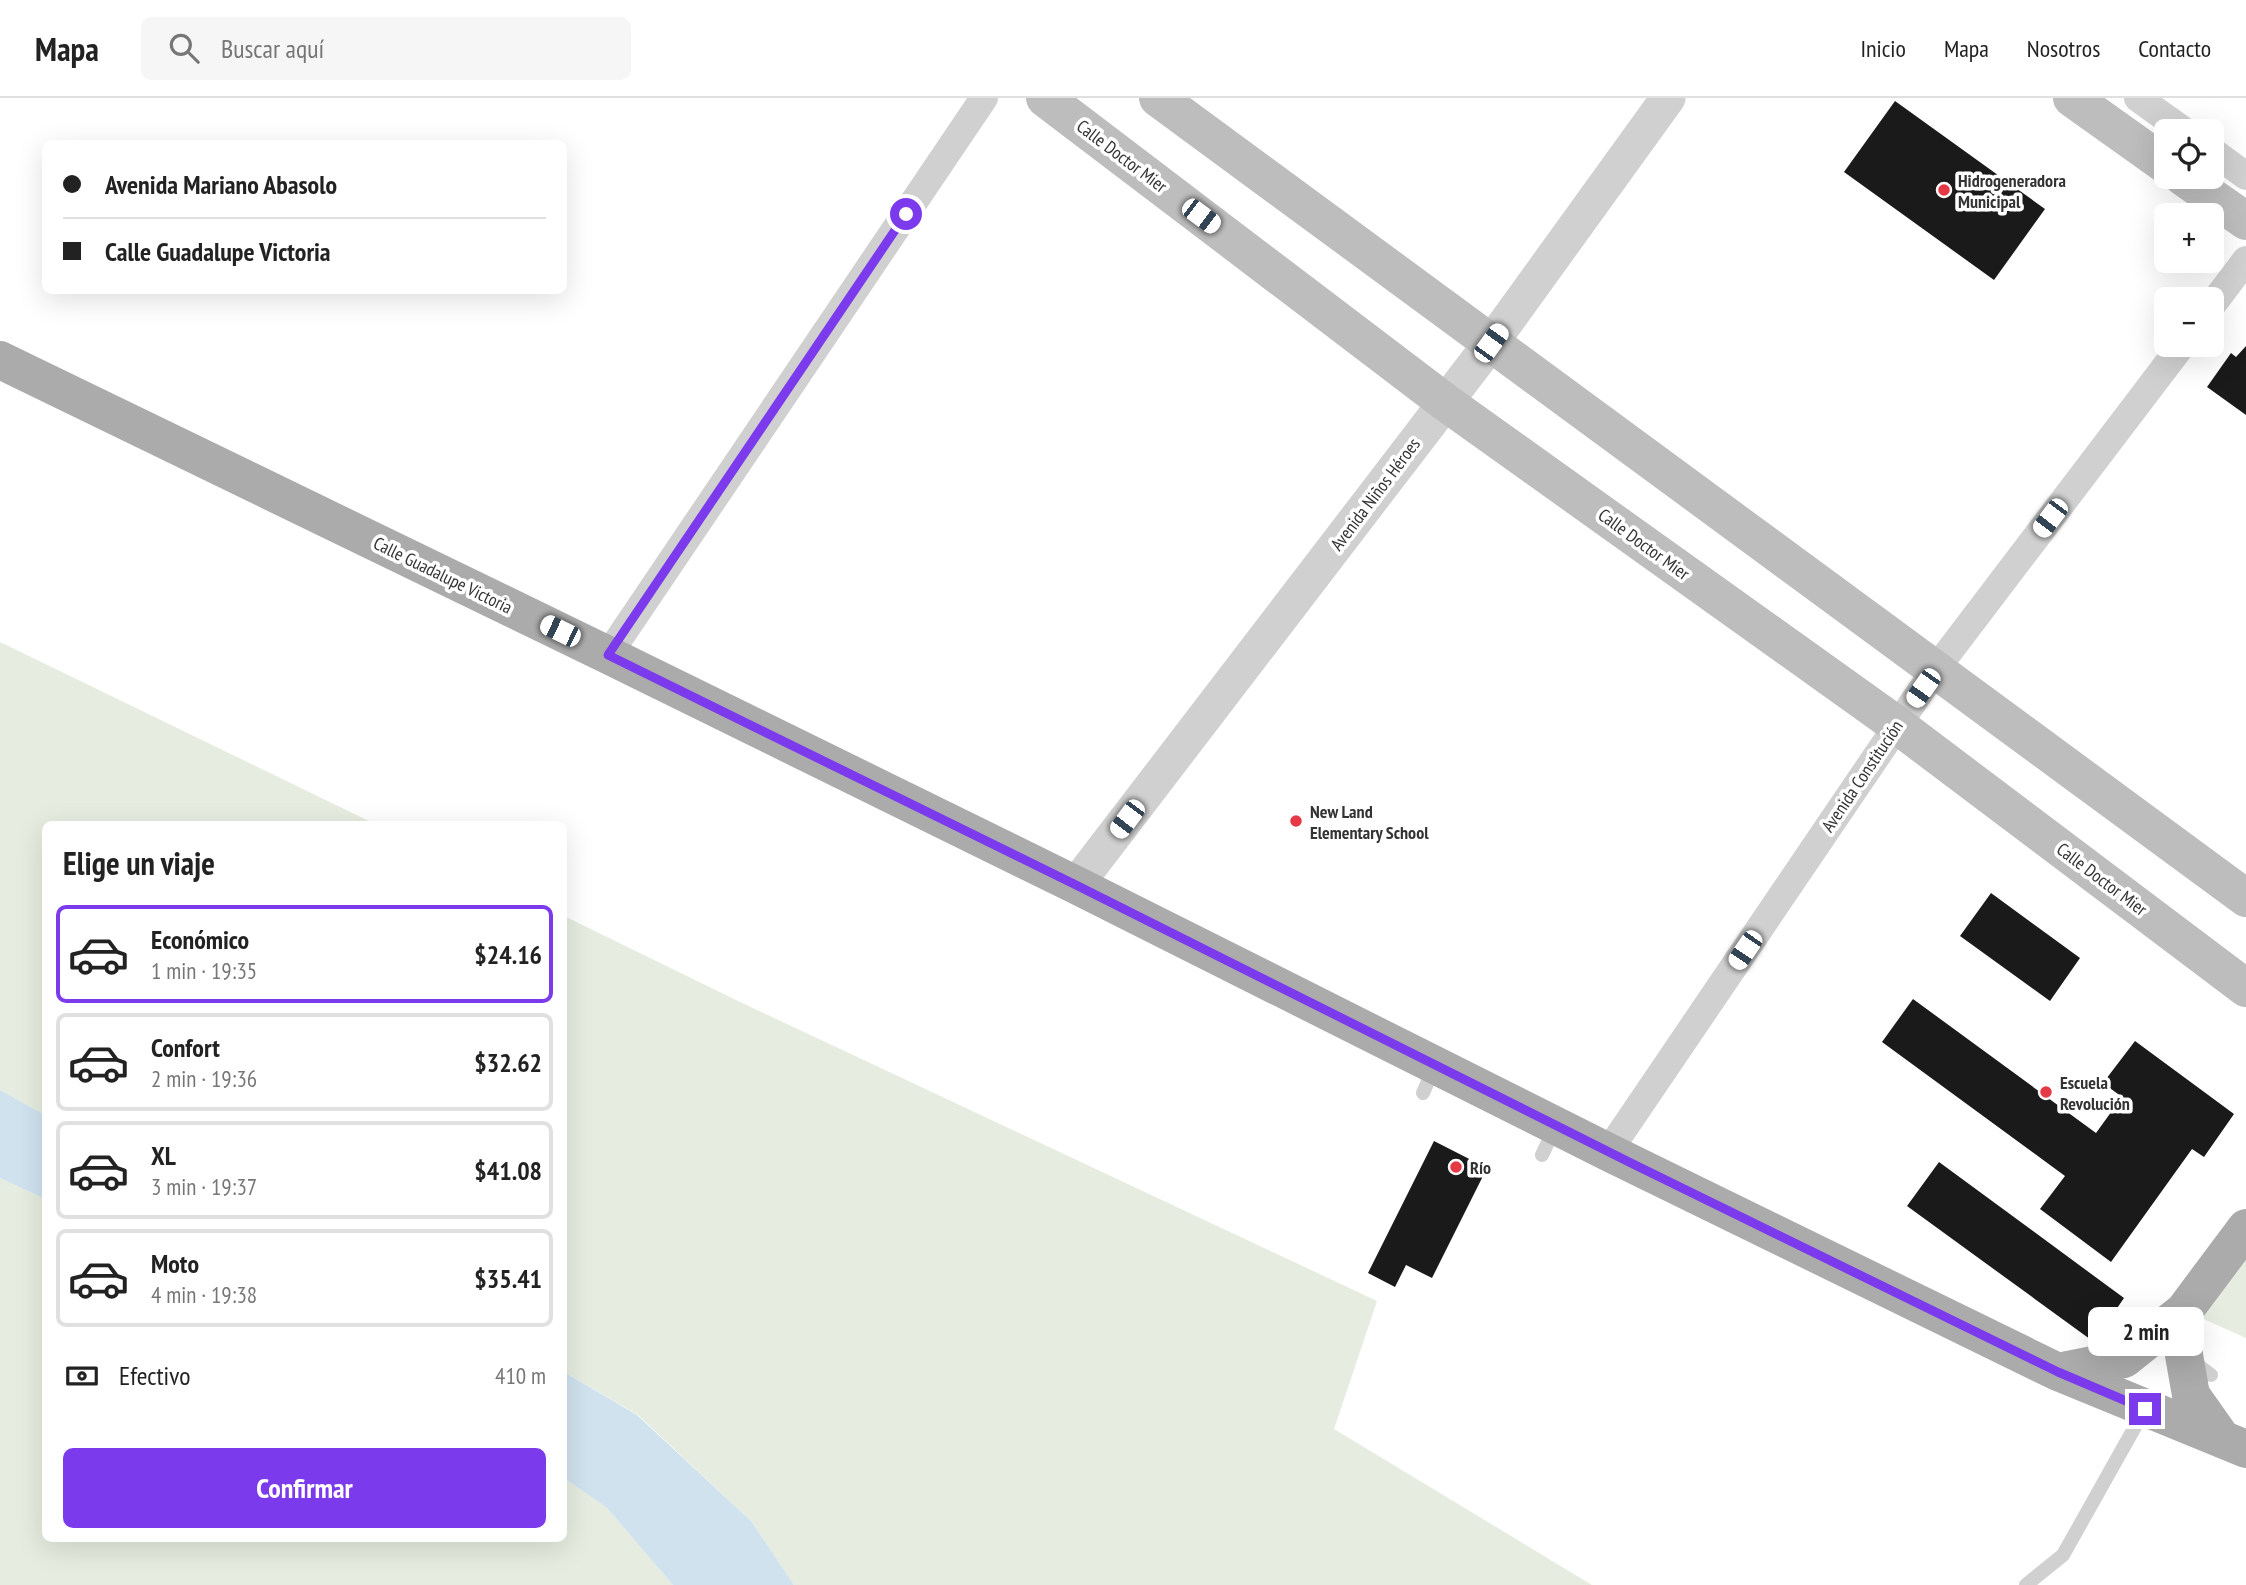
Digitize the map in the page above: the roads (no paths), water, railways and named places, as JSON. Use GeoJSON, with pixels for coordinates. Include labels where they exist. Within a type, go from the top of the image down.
{"type":"FeatureCollection","features":[{"type":"Feature","properties":{"kind":"main road","name":"Calle Doctor Mier"},"geometry":{"type":"LineString","coordinates":[[1045,98],[1445,402],[1897,724],[2246,988]]}},
{"type":"Feature","properties":{"kind":"main road"},"geometry":{"type":"LineString","coordinates":[[1158,98],[2246,898]]}},
{"type":"Feature","properties":{"kind":"main road"},"geometry":{"type":"LineString","coordinates":[[2071,98],[2154,157]]}},
{"type":"Feature","properties":{"kind":"main road"},"geometry":{"type":"LineString","coordinates":[[2200,189],[2246,221]]}},
{"type":"Feature","properties":{"kind":"main road","name":"Calle Guadalupe Victoria"},"geometry":{"type":"LineString","coordinates":[[0,360],[1076,885],[1429,1079],[1549,1140],[1608,1152],[2058,1372],[2234,1444]]}},
{"type":"Feature","properties":{"kind":"main road"},"geometry":{"type":"LineString","coordinates":[[2058,1372],[2124,1359],[2184,1311],[2246,1228]]}},
{"type":"Feature","properties":{"kind":"main road"},"geometry":{"type":"LineString","coordinates":[[2184,1311],[2198,1365],[2191,1395],[2234,1444]]}},
{"type":"Feature","properties":{"kind":"street"},"geometry":{"type":"LineString","coordinates":[[608,655],[984,98]]}},
{"type":"Feature","properties":{"kind":"street","name":"Avenida Niños Héroes"},"geometry":{"type":"LineString","coordinates":[[1076,885],[1491,343],[1668,98]]}},
{"type":"Feature","properties":{"kind":"street"},"geometry":{"type":"LineString","coordinates":[[2138,98],[2167,119]]}},
{"type":"Feature","properties":{"kind":"street"},"geometry":{"type":"LineString","coordinates":[[2224,160],[2246,176]]}},
{"type":"Feature","properties":{"kind":"street"},"geometry":{"type":"LineString","coordinates":[[2224,289],[2246,260]]}},
{"type":"Feature","properties":{"kind":"street","name":"Avenida Constitución"},"geometry":{"type":"LineString","coordinates":[[1608,1152],[1935,670],[2173,357]]}},
{"type":"Feature","properties":{"kind":"lane"},"geometry":{"type":"LineString","coordinates":[[2026,1585],[2063,1555],[2145,1409]]}},
{"type":"Feature","properties":{"kind":"water"},"geometry":{"type":"Polygon","coordinates":[[[0,1090],[42,1113],[42,1198],[0,1178],[0,1090]]]}},
{"type":"Feature","properties":{"kind":"water"},"geometry":{"type":"Polygon","coordinates":[[[567,1374],[637,1415],[751,1521],[794,1585],[673,1585],[607,1508],[567,1480],[567,1374]]]}},
{"type":"Feature","properties":{"kind":"place","name":"Hidrogeneradora Municipal"},"geometry":{"type":"Point","coordinates":[1944,190]}},
{"type":"Feature","properties":{"kind":"place","name":"New Land Elementary School"},"geometry":{"type":"Point","coordinates":[1296,821]}},
{"type":"Feature","properties":{"kind":"place","name":"Escuela Revolución"},"geometry":{"type":"Point","coordinates":[2046,1092]}},
{"type":"Feature","properties":{"kind":"place","name":"Río"},"geometry":{"type":"Point","coordinates":[1456,1167]}}]}
